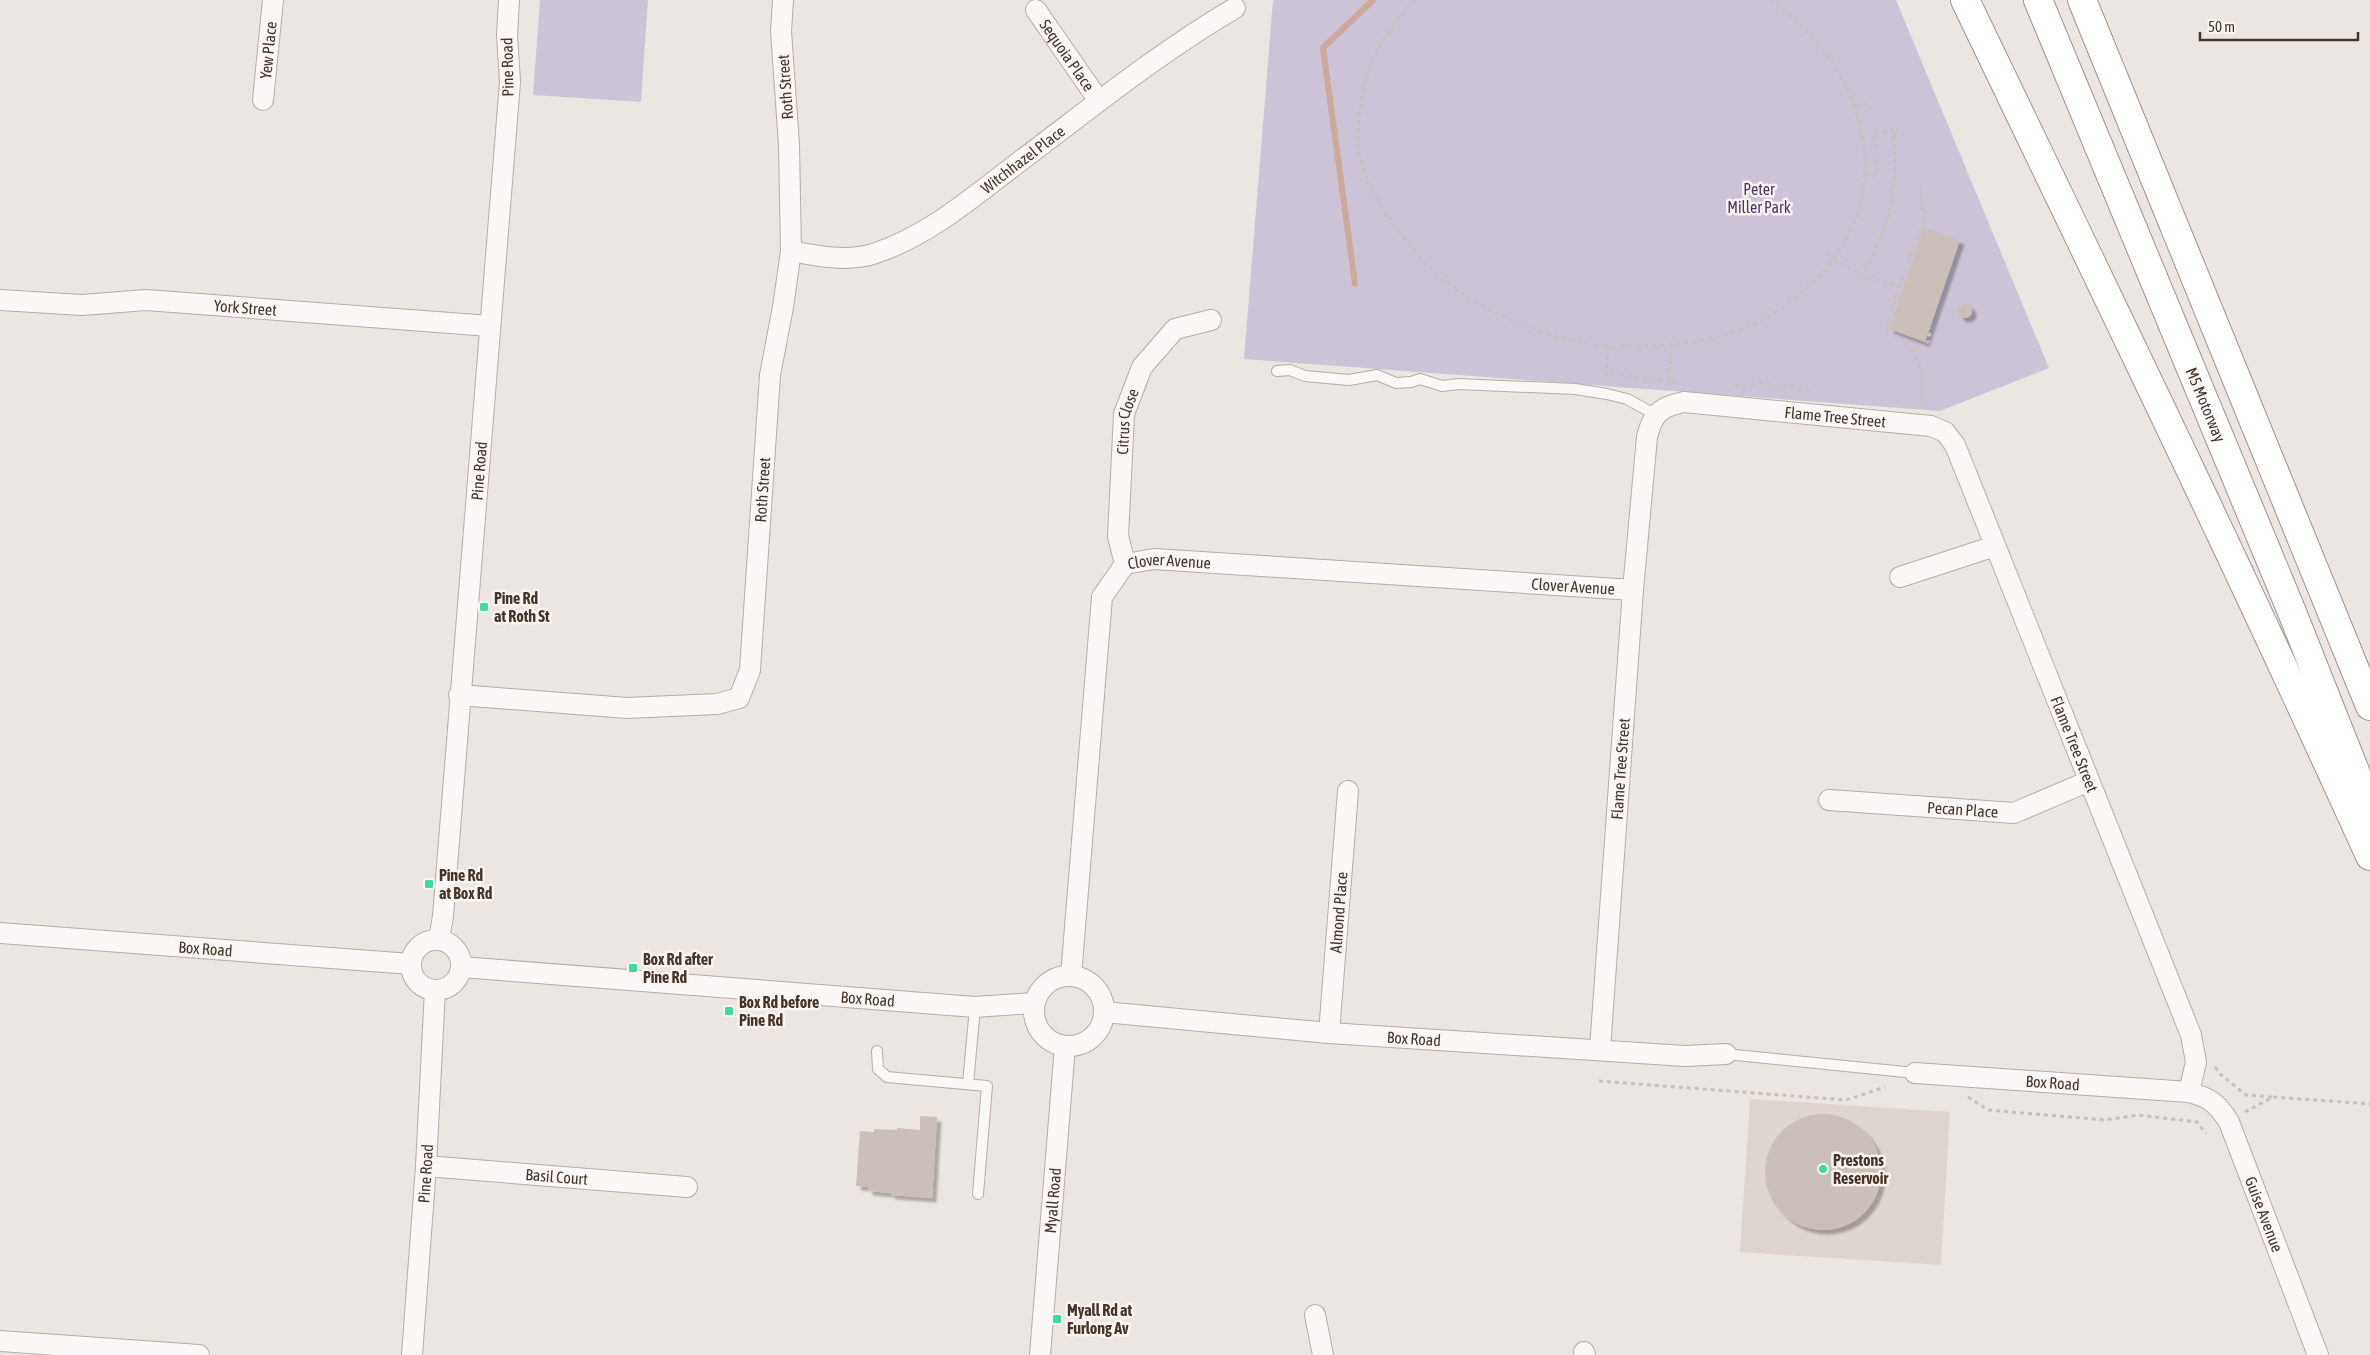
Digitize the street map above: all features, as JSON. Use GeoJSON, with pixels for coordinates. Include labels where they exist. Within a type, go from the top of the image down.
{"type":"FeatureCollection","features":[{"type":"Feature","properties":{"kind":"highway"},"geometry":{"type":"LineString","coordinates":[[1954,0],[2115,313]]}},
{"type":"Feature","properties":{"kind":"highway"},"geometry":{"type":"LineString","coordinates":[[1965,0],[2213,521],[2266,627],[2370,856]]}},
{"type":"Feature","properties":{"kind":"highway","name":"M5 Motorway"},"geometry":{"type":"LineString","coordinates":[[2038,0],[2292,612],[2370,808]]}},
{"type":"Feature","properties":{"kind":"highway"},"geometry":{"type":"LineString","coordinates":[[2082,0],[2370,706]]}},
{"type":"Feature","properties":{"kind":"street","name":"Yew Place"},"geometry":{"type":"LineString","coordinates":[[263,100],[273,0]]}},
{"type":"Feature","properties":{"kind":"street","name":"Pine Road"},"geometry":{"type":"LineString","coordinates":[[439,940],[443,916],[459,695],[510,82],[507,35],[509,0]]}},
{"type":"Feature","properties":{"kind":"street","name":"Roth Street"},"geometry":{"type":"LineString","coordinates":[[459,695],[627,708],[717,704],[739,698],[750,670],[770,375],[783,307],[791,250],[789,145],[781,31],[784,0]]}},
{"type":"Feature","properties":{"kind":"street","name":"Witchhazel Place"},"geometry":{"type":"LineString","coordinates":[[791,250],[816,256],[845,257],[871,255],[900,244],[933,227],[1099,101],[1202,28],[1235,8]]}},
{"type":"Feature","properties":{"kind":"street","name":"Sequoia Place"},"geometry":{"type":"LineString","coordinates":[[1036,10],[1099,101]]}},
{"type":"Feature","properties":{"kind":"street","name":"York Street"},"geometry":{"type":"LineString","coordinates":[[0,300],[82,305],[146,300],[490,326]]}},
{"type":"Feature","properties":{"kind":"street","name":"Citrus Close"},"geometry":{"type":"LineString","coordinates":[[1125,564],[1118,536],[1124,414],[1142,366],[1175,330],[1211,320]]}},
{"type":"Feature","properties":{"kind":"street","name":"Flame Tree Street"},"geometry":{"type":"LineString","coordinates":[[1600,1049],[1633,590],[1647,437],[1651,421],[1661,411],[1684,402],[1930,426],[1945,432],[1955,445],[2191,1035],[2196,1062],[2189,1092]]}},
{"type":"Feature","properties":{"kind":"street"},"geometry":{"type":"LineString","coordinates":[[1900,577],[1995,546]]}},
{"type":"Feature","properties":{"kind":"street","name":"Clover Avenue"},"geometry":{"type":"LineString","coordinates":[[1071,976],[1102,597],[1125,564],[1154,559],[1633,590]]}},
{"type":"Feature","properties":{"kind":"street","name":"Pecan Place"},"geometry":{"type":"LineString","coordinates":[[1829,800],[2014,813],[2088,781]]}},
{"type":"Feature","properties":{"kind":"street","name":"Almond Place"},"geometry":{"type":"LineString","coordinates":[[1329,1033],[1348,791]]}},
{"type":"Feature","properties":{"kind":"street","name":"Box Road"},"geometry":{"type":"LineString","coordinates":[[0,934],[410,964]]}},
{"type":"Feature","properties":{"kind":"street"},"geometry":{"type":"LineString","coordinates":[[439,940],[454,949],[458,955],[461,967],[458,976],[451,985],[435,990],[418,983],[413,977],[410,964],[417,948],[428,941],[439,940]]}},
{"type":"Feature","properties":{"kind":"street","name":"Box Road"},"geometry":{"type":"LineString","coordinates":[[461,967],[975,1007],[1034,1003]]}},
{"type":"Feature","properties":{"kind":"street"},"geometry":{"type":"LineString","coordinates":[[1071,976],[1089,982],[1098,990],[1103,1000],[1104,1012],[1102,1023],[1096,1034],[1076,1046],[1053,1043],[1040,1031],[1034,1015],[1034,1003],[1046,983],[1056,978],[1071,976]]}},
{"type":"Feature","properties":{"kind":"street","name":"Pine Road"},"geometry":{"type":"LineString","coordinates":[[412,1355],[426,1166],[435,990]]}},
{"type":"Feature","properties":{"kind":"street","name":"Box Road"},"geometry":{"type":"LineString","coordinates":[[1104,1012],[1329,1033],[1600,1049],[1685,1056],[1726,1054]]}},
{"type":"Feature","properties":{"kind":"street","name":"Myall Road"},"geometry":{"type":"LineString","coordinates":[[1040,1355],[1065,1046]]}},
{"type":"Feature","properties":{"kind":"street","name":"Box Road"},"geometry":{"type":"LineString","coordinates":[[1915,1073],[2189,1092]]}},
{"type":"Feature","properties":{"kind":"street","name":"Guise Avenue"},"geometry":{"type":"LineString","coordinates":[[2189,1092],[2206,1097],[2219,1106],[2229,1122],[2318,1355]]}},
{"type":"Feature","properties":{"kind":"street","name":"Basil Court"},"geometry":{"type":"LineString","coordinates":[[426,1166],[688,1187]]}},
{"type":"Feature","properties":{"kind":"street"},"geometry":{"type":"LineString","coordinates":[[1315,1315],[1323,1355]]}},
{"type":"Feature","properties":{"kind":"street"},"geometry":{"type":"LineString","coordinates":[[0,1341],[141,1353],[199,1355]]}},
{"type":"Feature","properties":{"kind":"lane"},"geometry":{"type":"LineString","coordinates":[[1277,371],[1290,370],[1305,376],[1348,380],[1376,375],[1396,383],[1420,379],[1442,386],[1458,384],[1574,390],[1617,395],[1661,411]]}},
{"type":"Feature","properties":{"kind":"lane"},"geometry":{"type":"LineString","coordinates":[[968,1084],[975,1007]]}},
{"type":"Feature","properties":{"kind":"lane"},"geometry":{"type":"LineString","coordinates":[[876,1051],[878,1068],[887,1077],[987,1086],[978,1194]]}},
{"type":"Feature","properties":{"kind":"lane"},"geometry":{"type":"LineString","coordinates":[[1726,1054],[1915,1073]]}},
{"type":"Feature","properties":{"kind":"path"},"geometry":{"type":"LineString","coordinates":[[1415,0],[1387,34],[1372,60],[1361,92],[1358,132],[1359,153],[1370,186],[1387,215],[1413,251],[1444,280],[1470,298],[1520,324],[1579,343],[1608,347],[1671,345],[1696,342],[1747,328],[1783,307],[1815,281],[1835,260],[1854,227],[1863,195],[1864,175],[1861,128],[1856,107],[1836,67],[1805,28],[1789,13],[1770,0]]}},
{"type":"Feature","properties":{"kind":"path"},"geometry":{"type":"LineString","coordinates":[[1856,107],[1871,103]]}},
{"type":"Feature","properties":{"kind":"path"},"geometry":{"type":"LineString","coordinates":[[1862,275],[1875,253],[1893,200],[1896,168],[1893,130],[1874,134],[1876,177],[1864,175]]}},
{"type":"Feature","properties":{"kind":"path"},"geometry":{"type":"LineString","coordinates":[[1893,134],[1902,134],[1904,142]]}},
{"type":"Feature","properties":{"kind":"path"},"geometry":{"type":"LineString","coordinates":[[1920,186],[1924,221],[1899,286],[1886,332],[1908,342],[1922,370],[1922,405]]}},
{"type":"Feature","properties":{"kind":"path"},"geometry":{"type":"LineString","coordinates":[[1828,254],[1862,275],[1899,286]]}},
{"type":"Feature","properties":{"kind":"path"},"geometry":{"type":"LineString","coordinates":[[1912,351],[1930,341],[1930,328]]}},
{"type":"Feature","properties":{"kind":"path"},"geometry":{"type":"LineString","coordinates":[[1661,411],[1669,381],[1671,345]]}},
{"type":"Feature","properties":{"kind":"path"},"geometry":{"type":"LineString","coordinates":[[1608,347],[1606,373],[1669,381]]}},
{"type":"Feature","properties":{"kind":"path"},"geometry":{"type":"LineString","coordinates":[[1599,1081],[1846,1100],[1890,1085]]}},
{"type":"Feature","properties":{"kind":"path"},"geometry":{"type":"LineString","coordinates":[[1966,1096],[1988,1110],[2105,1120],[2138,1115],[2197,1122],[2206,1134]]}},
{"type":"Feature","properties":{"kind":"path"},"geometry":{"type":"LineString","coordinates":[[2251,1108],[2273,1097],[2370,1104]]}},
{"type":"Feature","properties":{"kind":"shaded area"},"geometry":{"type":"Polygon","coordinates":[[[1750,1099],[1950,1112],[1941,1265],[1740,1252],[1750,1099]]]}},
{"type":"Feature","properties":{"kind":"green space"},"geometry":{"type":"Polygon","coordinates":[[[540,0],[648,0],[641,102],[533,95],[540,0]]]}},
{"type":"Feature","properties":{"kind":"green space","name":"Peter Miller Park"},"geometry":{"type":"Polygon","coordinates":[[[1273,0],[1896,0],[2049,368],[1940,411],[1244,359],[1273,0]]]}},
{"type":"Feature","properties":{"kind":"building"},"geometry":{"type":"Polygon","coordinates":[[[1924,227],[1960,240],[1925,342],[1889,329],[1924,227]]]}},
{"type":"Feature","properties":{"kind":"building"},"geometry":{"type":"Polygon","coordinates":[[[1962,304],[1968,304],[1972,311],[1968,318],[1962,318],[1958,314],[1958,308],[1962,304]]]}},
{"type":"Feature","properties":{"kind":"building","name":"Prestons Reservoir"},"geometry":{"type":"Polygon","coordinates":[[[1823,1114],[1845,1119],[1864,1131],[1876,1150],[1881,1172],[1876,1194],[1864,1213],[1845,1225],[1823,1230],[1801,1225],[1782,1213],[1770,1194],[1765,1172],[1770,1150],[1782,1131],[1801,1119],[1823,1114]]]}},
{"type":"Feature","properties":{"kind":"building"},"geometry":{"type":"Polygon","coordinates":[[[920,1116],[937,1117],[932,1198],[891,1195],[891,1193],[868,1191],[868,1187],[856,1186],[860,1131],[874,1132],[874,1129],[897,1130],[897,1128],[920,1130],[920,1116]]]}},
{"type":"Feature","properties":{"kind":"waterway"},"geometry":{"type":"LineString","coordinates":[[1355,284],[1323,48],[1373,0]]}},
{"type":"Feature","properties":{"kind":"place","name":"Pine Rd at Roth St"},"geometry":{"type":"Point","coordinates":[484,607]}},
{"type":"Feature","properties":{"kind":"place","name":"Pine Rd at Box Rd"},"geometry":{"type":"Point","coordinates":[429,884]}},
{"type":"Feature","properties":{"kind":"place","name":"Box Rd after Pine Rd"},"geometry":{"type":"Point","coordinates":[633,968]}},
{"type":"Feature","properties":{"kind":"place","name":"Box Rd before Pine Rd"},"geometry":{"type":"Point","coordinates":[729,1011]}},
{"type":"Feature","properties":{"kind":"place","name":"Prestons Reservoir"},"geometry":{"type":"Point","coordinates":[1823,1169]}},
{"type":"Feature","properties":{"kind":"place","name":"Myall Rd at Furlong Av"},"geometry":{"type":"Point","coordinates":[1057,1319]}}]}
